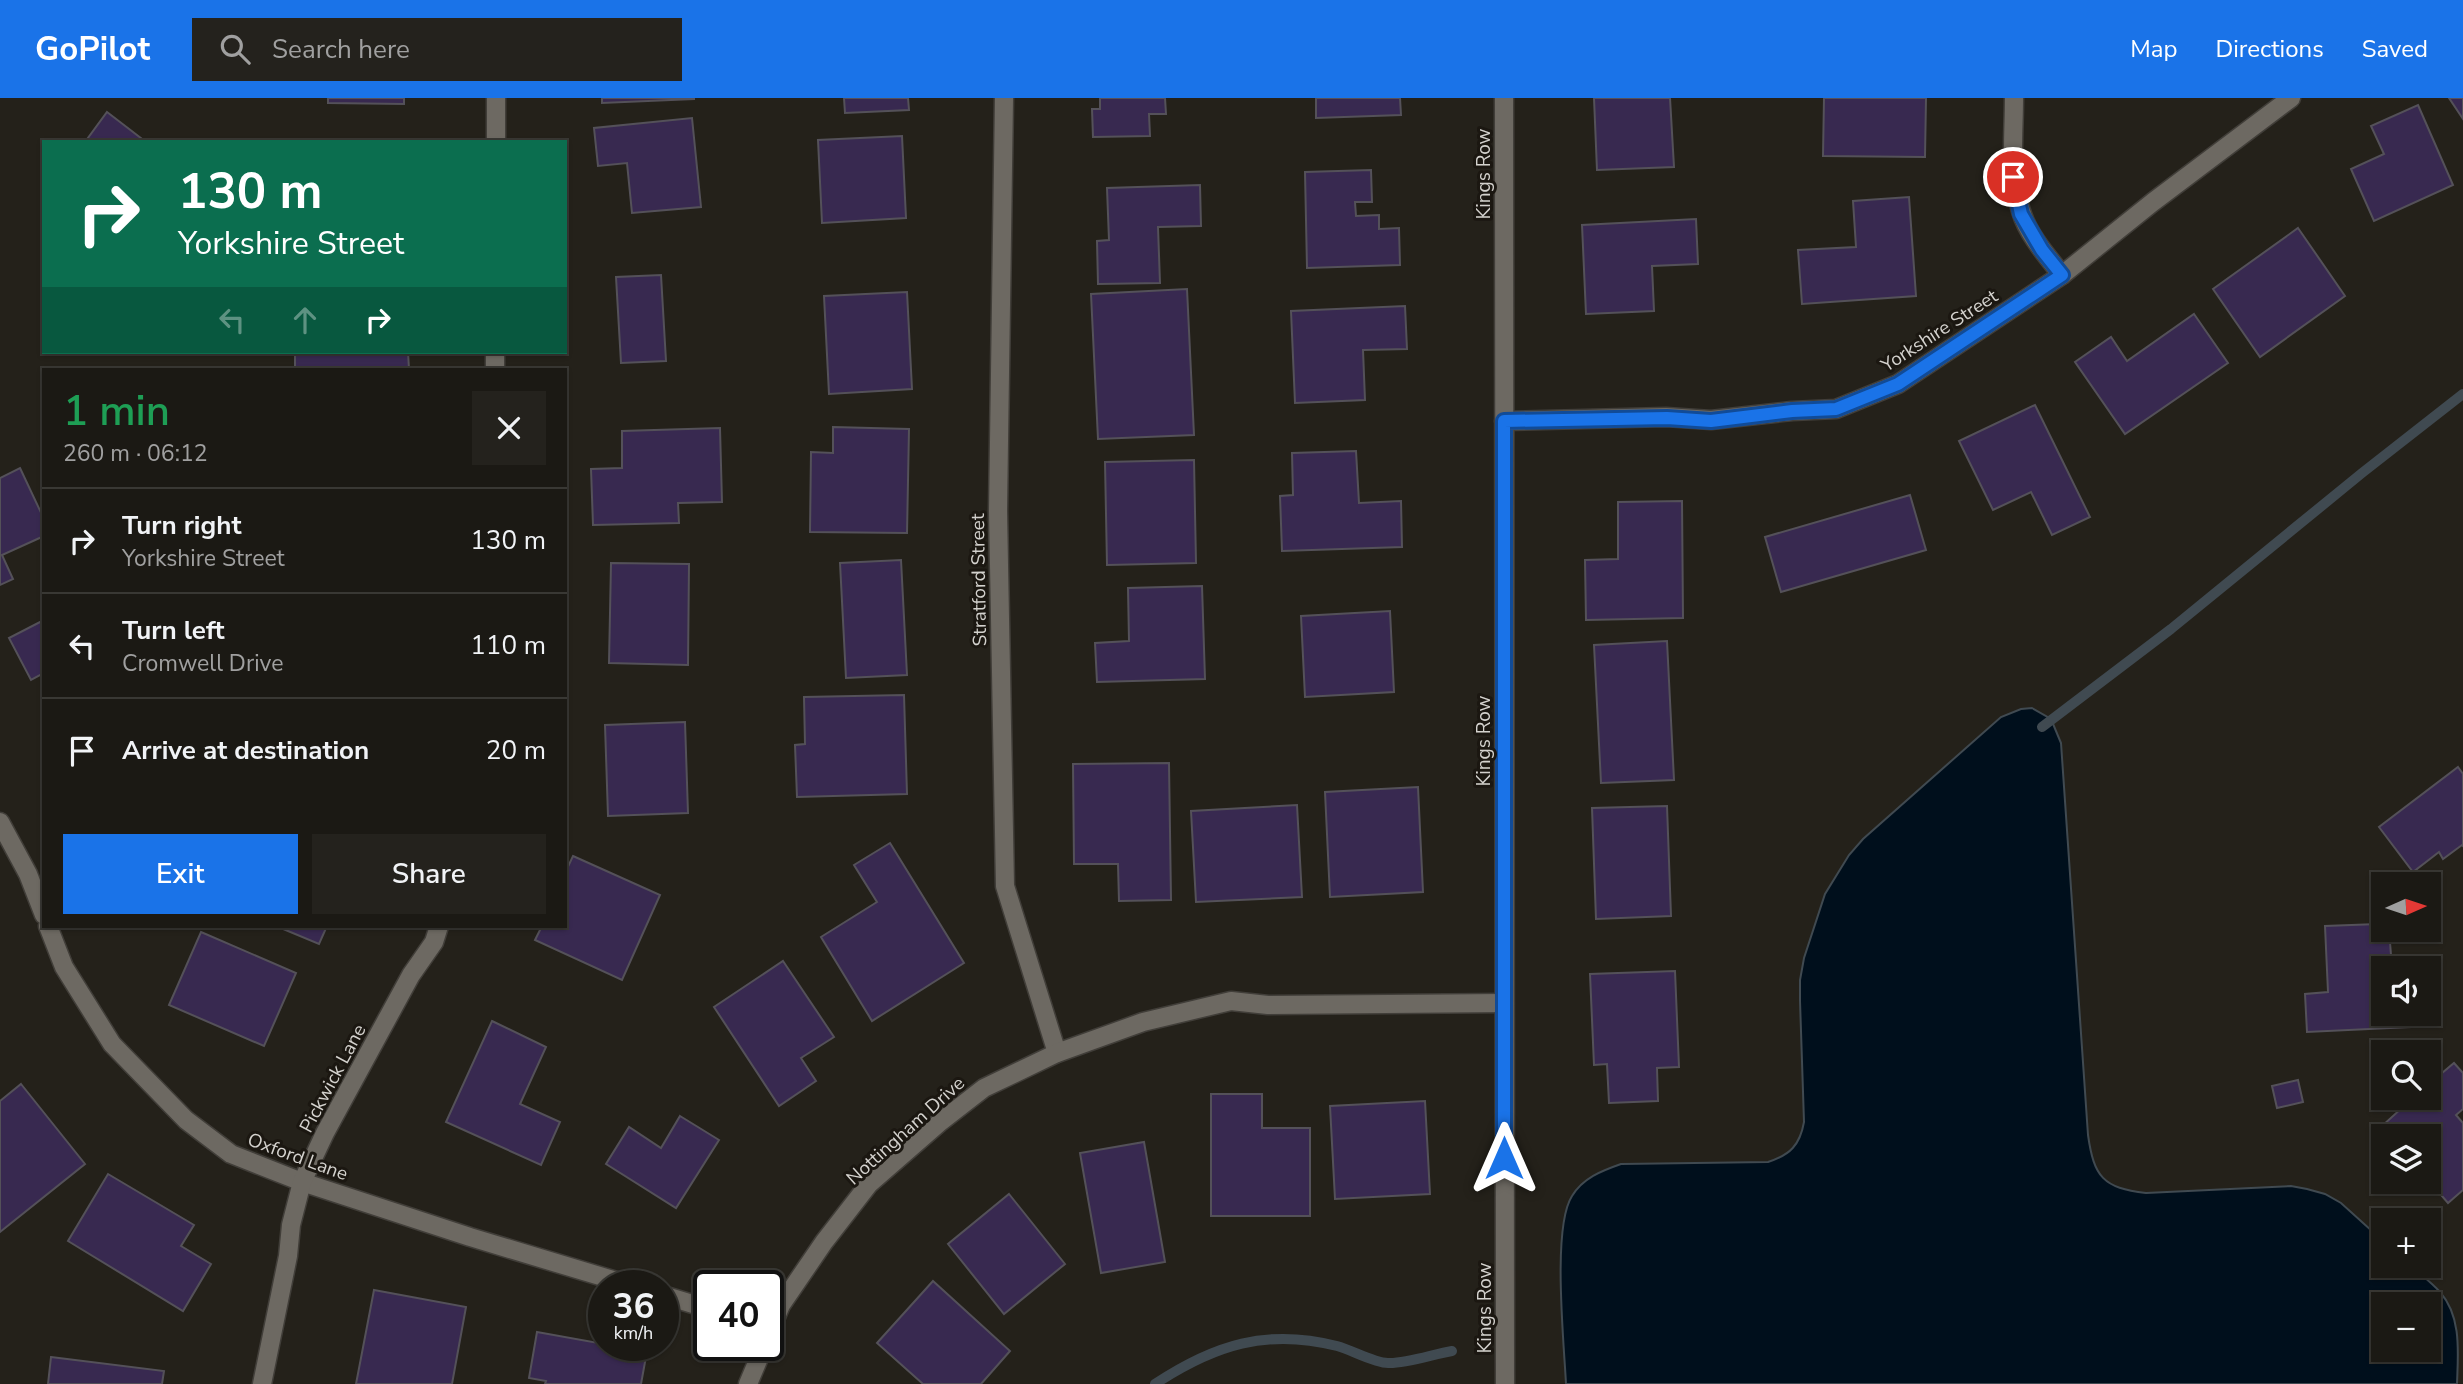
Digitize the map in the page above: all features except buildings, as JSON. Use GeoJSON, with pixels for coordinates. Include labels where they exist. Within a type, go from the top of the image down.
{"type":"FeatureCollection","features":[{"type":"Feature","properties":{"kind":"street"},"geometry":{"type":"LineString","coordinates":[[496,98],[496,140]]}},
{"type":"Feature","properties":{"kind":"street","name":"Stratford Street"},"geometry":{"type":"LineString","coordinates":[[1004,98],[998,511],[1004,875],[1005,886],[1057,1053]]}},
{"type":"Feature","properties":{"kind":"street","name":"Kings Row"},"geometry":{"type":"LineString","coordinates":[[1504,98],[1505,1384]]}},
{"type":"Feature","properties":{"kind":"street"},"geometry":{"type":"LineString","coordinates":[[2014,98],[2013,177],[2021,214],[2042,250],[2062,275]]}},
{"type":"Feature","properties":{"kind":"street","name":"Yorkshire Street"},"geometry":{"type":"LineString","coordinates":[[1504,421],[1667,418],[1711,421],[1792,411],[1836,409],[1898,384],[2062,275],[2153,201],[2291,98]]}},
{"type":"Feature","properties":{"kind":"street"},"geometry":{"type":"LineString","coordinates":[[0,822],[28,874],[42,910]]}},
{"type":"Feature","properties":{"kind":"street","name":"Oxford Lane"},"geometry":{"type":"LineString","coordinates":[[49,928],[64,967],[112,1044],[186,1119],[232,1154],[302,1182],[588,1272]]}},
{"type":"Feature","properties":{"kind":"street","name":"Pickwick Lane"},"geometry":{"type":"LineString","coordinates":[[262,1384],[288,1256],[290,1225],[302,1182],[325,1133],[404,988],[434,942],[438,928]]}},
{"type":"Feature","properties":{"kind":"street","name":"Nottingham Drive"},"geometry":{"type":"LineString","coordinates":[[784,1294],[869,1184],[984,1088],[1057,1053],[1143,1022],[1231,1001],[1268,1004],[1504,1003]]}},
{"type":"Feature","properties":{"kind":"street"},"geometry":{"type":"LineString","coordinates":[[748,1384],[758,1361]]}},
{"type":"Feature","properties":{"kind":"water"},"geometry":{"type":"Polygon","coordinates":[[[2032,708],[2051,719],[2061,743],[2088,1135],[2094,1161],[2103,1178],[2120,1188],[2146,1193],[2291,1186],[2325,1194],[2341,1203],[2371,1230],[2371,1278],[2425,1278],[2440,1292],[2371,1292],[2371,1362],[2441,1362],[2441,1294],[2455,1324],[2457,1384],[1566,1384],[1561,1258],[1562,1233],[1572,1196],[1587,1180],[1621,1164],[1768,1162],[1793,1148],[1800,1137],[1804,1122],[1800,980],[1804,958],[1825,894],[1849,855],[1863,839],[2001,717],[2021,709],[2032,708]]]}},
{"type":"Feature","properties":{"kind":"waterway"},"geometry":{"type":"LineString","coordinates":[[2042,727],[2171,629],[2463,394]]}},
{"type":"Feature","properties":{"kind":"waterway"},"geometry":{"type":"LineString","coordinates":[[1155,1384],[1198,1359],[1220,1350],[1264,1340],[1312,1341],[1337,1346],[1388,1363],[1452,1351]]}},
{"type":"Feature","properties":{"kind":"route"},"geometry":{"type":"LineString","coordinates":[[1504,1158],[1504,421],[1667,418],[1711,421],[1792,411],[1836,409],[1898,384],[2062,275],[2042,250],[2021,214],[2013,177]]}}]}
